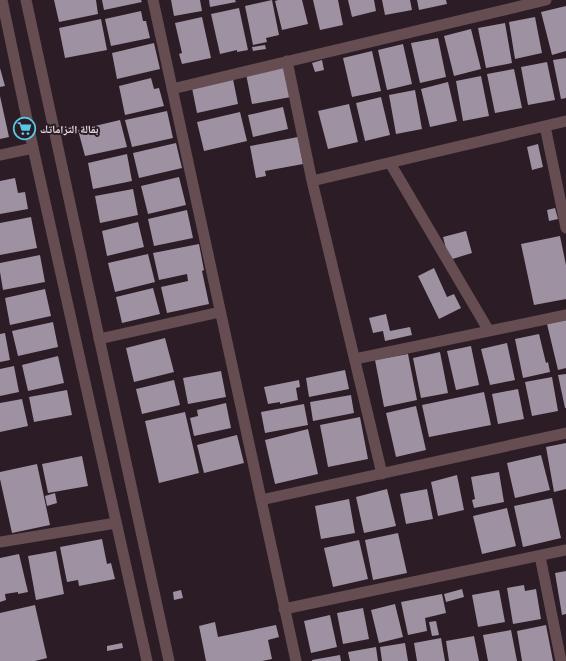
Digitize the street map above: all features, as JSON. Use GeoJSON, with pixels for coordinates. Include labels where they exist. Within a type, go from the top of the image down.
{"type":"FeatureCollection","features":[{"type":"Feature","properties":{"kind":"street"},"geometry":{"type":"LineString","coordinates":[[2,0],[4,26],[33,148],[147,661]]}},
{"type":"Feature","properties":{"kind":"street"},"geometry":{"type":"LineString","coordinates":[[26,0],[169,661]]}},
{"type":"Feature","properties":{"kind":"street"},"geometry":{"type":"LineString","coordinates":[[153,0],[296,661]]}},
{"type":"Feature","properties":{"kind":"street"},"geometry":{"type":"LineString","coordinates":[[172,89],[522,3],[546,0]]}},
{"type":"Feature","properties":{"kind":"street"},"geometry":{"type":"LineString","coordinates":[[287,61],[312,181],[382,474]]}},
{"type":"Feature","properties":{"kind":"street"},"geometry":{"type":"LineString","coordinates":[[312,181],[566,121]]}},
{"type":"Feature","properties":{"kind":"street"},"geometry":{"type":"LineString","coordinates":[[545,126],[566,228]]}},
{"type":"Feature","properties":{"kind":"street"},"geometry":{"type":"LineString","coordinates":[[0,155],[33,148]]}},
{"type":"Feature","properties":{"kind":"street"},"geometry":{"type":"LineString","coordinates":[[390,163],[488,331]]}},
{"type":"Feature","properties":{"kind":"street"},"geometry":{"type":"LineString","coordinates":[[99,339],[220,312]]}},
{"type":"Feature","properties":{"kind":"street"},"geometry":{"type":"LineString","coordinates":[[355,359],[566,315]]}},
{"type":"Feature","properties":{"kind":"street"},"geometry":{"type":"LineString","coordinates":[[261,500],[566,434]]}},
{"type":"Feature","properties":{"kind":"street"},"geometry":{"type":"LineString","coordinates":[[0,542],[116,522]]}},
{"type":"Feature","properties":{"kind":"street"},"geometry":{"type":"LineString","coordinates":[[284,609],[566,550]]}},
{"type":"Feature","properties":{"kind":"street"},"geometry":{"type":"LineString","coordinates":[[540,556],[561,661]]}},
{"type":"Feature","properties":{"kind":"building"},"geometry":{"type":"Polygon","coordinates":[[[54,0],[96,0],[98,14],[59,22],[54,0]]]}},
{"type":"Feature","properties":{"kind":"building"},"geometry":{"type":"Polygon","coordinates":[[[102,0],[141,0],[142,2],[104,10],[102,0]]]}},
{"type":"Feature","properties":{"kind":"building"},"geometry":{"type":"Polygon","coordinates":[[[171,0],[200,0],[202,11],[174,16],[171,0]]]}},
{"type":"Feature","properties":{"kind":"building"},"geometry":{"type":"Polygon","coordinates":[[[209,0],[235,0],[236,2],[210,7],[209,0]]]}},
{"type":"Feature","properties":{"kind":"building"},"geometry":{"type":"Polygon","coordinates":[[[272,0],[279,35],[266,38],[267,42],[253,45],[245,6],[272,0]]]}},
{"type":"Feature","properties":{"kind":"building"},"geometry":{"type":"Polygon","coordinates":[[[302,0],[308,24],[282,30],[275,1],[302,0]]]}},
{"type":"Feature","properties":{"kind":"building"},"geometry":{"type":"Polygon","coordinates":[[[313,0],[338,0],[343,25],[320,30],[313,0]]]}},
{"type":"Feature","properties":{"kind":"building"},"geometry":{"type":"Polygon","coordinates":[[[348,0],[374,0],[376,11],[352,17],[348,0]]]}},
{"type":"Feature","properties":{"kind":"building"},"geometry":{"type":"Polygon","coordinates":[[[382,0],[410,0],[412,10],[385,15],[382,0]]]}},
{"type":"Feature","properties":{"kind":"building"},"geometry":{"type":"Polygon","coordinates":[[[417,0],[446,0],[447,4],[419,10],[417,0]]]}},
{"type":"Feature","properties":{"kind":"building"},"geometry":{"type":"Polygon","coordinates":[[[566,6],[566,51],[552,55],[541,12],[566,6]]]}},
{"type":"Feature","properties":{"kind":"building"},"geometry":{"type":"Polygon","coordinates":[[[239,8],[248,50],[237,52],[237,50],[220,54],[211,14],[239,8]]]}},
{"type":"Feature","properties":{"kind":"building"},"geometry":{"type":"Polygon","coordinates":[[[141,11],[143,21],[146,21],[150,38],[111,46],[105,19],[141,11]]]}},
{"type":"Feature","properties":{"kind":"building"},"geometry":{"type":"Polygon","coordinates":[[[202,17],[211,58],[182,64],[179,54],[182,53],[175,23],[202,17]]]}},
{"type":"Feature","properties":{"kind":"building"},"geometry":{"type":"Polygon","coordinates":[[[535,17],[542,53],[515,59],[509,22],[535,17]]]}},
{"type":"Feature","properties":{"kind":"building"},"geometry":{"type":"Polygon","coordinates":[[[101,19],[107,50],[65,58],[59,28],[101,19]]]}},
{"type":"Feature","properties":{"kind":"building"},"geometry":{"type":"Polygon","coordinates":[[[505,23],[512,63],[486,68],[478,28],[505,23]]]}},
{"type":"Feature","properties":{"kind":"building"},"geometry":{"type":"Polygon","coordinates":[[[471,29],[481,69],[454,76],[444,36],[471,29]]]}},
{"type":"Feature","properties":{"kind":"building"},"geometry":{"type":"Polygon","coordinates":[[[438,38],[446,77],[420,83],[411,43],[438,38]]]}},
{"type":"Feature","properties":{"kind":"building"},"geometry":{"type":"Polygon","coordinates":[[[154,43],[160,69],[117,79],[112,53],[154,43]]]}},
{"type":"Feature","properties":{"kind":"building"},"geometry":{"type":"Polygon","coordinates":[[[403,44],[412,84],[387,90],[378,50],[403,44]]]}},
{"type":"Feature","properties":{"kind":"building"},"geometry":{"type":"Polygon","coordinates":[[[265,45],[266,49],[253,51],[252,47],[265,45]]]}},
{"type":"Feature","properties":{"kind":"building"},"geometry":{"type":"Polygon","coordinates":[[[372,51],[381,91],[352,97],[343,58],[372,51]]]}},
{"type":"Feature","properties":{"kind":"building"},"geometry":{"type":"Polygon","coordinates":[[[566,58],[566,98],[561,99],[553,60],[566,58]]]}},
{"type":"Feature","properties":{"kind":"building"},"geometry":{"type":"Polygon","coordinates":[[[322,60],[324,70],[315,72],[312,63],[322,60]]]}},
{"type":"Feature","properties":{"kind":"building"},"geometry":{"type":"Polygon","coordinates":[[[547,62],[555,100],[528,105],[521,67],[547,62]]]}},
{"type":"Feature","properties":{"kind":"building"},"geometry":{"type":"Polygon","coordinates":[[[286,67],[291,97],[252,104],[246,74],[286,67]]]}},
{"type":"Feature","properties":{"kind":"building"},"geometry":{"type":"Polygon","coordinates":[[[0,68],[5,86],[0,87],[0,68]]]}},
{"type":"Feature","properties":{"kind":"building"},"geometry":{"type":"Polygon","coordinates":[[[514,69],[522,108],[495,113],[487,74],[514,69]]]}},
{"type":"Feature","properties":{"kind":"building"},"geometry":{"type":"Polygon","coordinates":[[[481,76],[489,116],[463,121],[456,81],[481,76]]]}},
{"type":"Feature","properties":{"kind":"building"},"geometry":{"type":"Polygon","coordinates":[[[151,78],[154,89],[159,88],[164,106],[125,115],[119,86],[151,78]]]}},
{"type":"Feature","properties":{"kind":"building"},"geometry":{"type":"Polygon","coordinates":[[[233,79],[238,104],[197,113],[192,88],[233,79]]]}},
{"type":"Feature","properties":{"kind":"building"},"geometry":{"type":"Polygon","coordinates":[[[448,82],[457,121],[430,127],[421,89],[448,82]]]}},
{"type":"Feature","properties":{"kind":"building"},"geometry":{"type":"Polygon","coordinates":[[[415,90],[422,129],[396,134],[389,95],[415,90]]]}},
{"type":"Feature","properties":{"kind":"building"},"geometry":{"type":"Polygon","coordinates":[[[0,96],[9,137],[0,139],[0,96]]]}},
{"type":"Feature","properties":{"kind":"building"},"geometry":{"type":"Polygon","coordinates":[[[381,97],[390,135],[365,141],[356,103],[381,97]]]}},
{"type":"Feature","properties":{"kind":"building"},"geometry":{"type":"Polygon","coordinates":[[[349,104],[358,142],[328,149],[318,111],[349,104]]]}},
{"type":"Feature","properties":{"kind":"building"},"geometry":{"type":"Polygon","coordinates":[[[283,107],[288,129],[253,137],[248,115],[283,107]]]}},
{"type":"Feature","properties":{"kind":"building"},"geometry":{"type":"Polygon","coordinates":[[[167,111],[173,138],[132,147],[125,120],[167,111]]]}},
{"type":"Feature","properties":{"kind":"building"},"geometry":{"type":"Polygon","coordinates":[[[240,112],[247,141],[204,151],[197,122],[240,112]]]}},
{"type":"Feature","properties":{"kind":"building"},"geometry":{"type":"Polygon","coordinates":[[[120,120],[127,147],[85,156],[78,130],[120,120]]]}},
{"type":"Feature","properties":{"kind":"building"},"geometry":{"type":"Polygon","coordinates":[[[298,137],[303,164],[265,171],[266,176],[256,178],[250,146],[298,137]]]}},
{"type":"Feature","properties":{"kind":"building"},"geometry":{"type":"Polygon","coordinates":[[[176,143],[182,168],[139,178],[133,153],[176,143]]]}},
{"type":"Feature","properties":{"kind":"building"},"geometry":{"type":"Polygon","coordinates":[[[538,144],[543,167],[532,170],[527,147],[538,144]]]}},
{"type":"Feature","properties":{"kind":"building"},"geometry":{"type":"Polygon","coordinates":[[[127,154],[132,181],[93,189],[88,163],[127,154]]]}},
{"type":"Feature","properties":{"kind":"building"},"geometry":{"type":"Polygon","coordinates":[[[179,177],[186,205],[148,214],[141,186],[179,177]]]}},
{"type":"Feature","properties":{"kind":"building"},"geometry":{"type":"Polygon","coordinates":[[[15,178],[18,193],[25,192],[28,209],[0,214],[0,181],[15,178]]]}},
{"type":"Feature","properties":{"kind":"building"},"geometry":{"type":"Polygon","coordinates":[[[133,189],[138,215],[100,223],[95,196],[133,189]]]}},
{"type":"Feature","properties":{"kind":"building"},"geometry":{"type":"Polygon","coordinates":[[[555,208],[558,219],[549,221],[547,210],[555,208]]]}},
{"type":"Feature","properties":{"kind":"building"},"geometry":{"type":"Polygon","coordinates":[[[187,210],[193,238],[154,246],[148,219],[187,210]]]}},
{"type":"Feature","properties":{"kind":"building"},"geometry":{"type":"Polygon","coordinates":[[[31,217],[37,248],[0,255],[0,223],[31,217]]]}},
{"type":"Feature","properties":{"kind":"building"},"geometry":{"type":"Polygon","coordinates":[[[138,222],[144,247],[107,256],[102,231],[138,222]]]}},
{"type":"Feature","properties":{"kind":"building"},"geometry":{"type":"Polygon","coordinates":[[[466,231],[472,253],[449,260],[443,237],[466,231]]]}},
{"type":"Feature","properties":{"kind":"building"},"geometry":{"type":"Polygon","coordinates":[[[560,236],[566,265],[566,299],[534,305],[521,244],[560,236]]]}},
{"type":"Feature","properties":{"kind":"building"},"geometry":{"type":"Polygon","coordinates":[[[199,244],[204,270],[202,271],[209,304],[167,313],[161,287],[188,281],[187,274],[159,280],[153,253],[199,244]]]}},
{"type":"Feature","properties":{"kind":"building"},"geometry":{"type":"Polygon","coordinates":[[[148,254],[155,282],[115,292],[108,263],[148,254]]]}},
{"type":"Feature","properties":{"kind":"building"},"geometry":{"type":"Polygon","coordinates":[[[40,255],[45,282],[3,290],[0,263],[40,255]]]}},
{"type":"Feature","properties":{"kind":"building"},"geometry":{"type":"Polygon","coordinates":[[[434,268],[447,297],[454,294],[461,308],[439,319],[418,276],[434,268]]]}},
{"type":"Feature","properties":{"kind":"building"},"geometry":{"type":"Polygon","coordinates":[[[153,288],[160,314],[122,323],[116,297],[153,288]]]}},
{"type":"Feature","properties":{"kind":"building"},"geometry":{"type":"Polygon","coordinates":[[[45,289],[51,316],[10,325],[5,298],[45,289]]]}},
{"type":"Feature","properties":{"kind":"building"},"geometry":{"type":"Polygon","coordinates":[[[386,314],[390,331],[410,327],[412,335],[385,341],[383,331],[373,333],[369,318],[386,314]]]}},
{"type":"Feature","properties":{"kind":"building"},"geometry":{"type":"Polygon","coordinates":[[[566,320],[566,368],[558,370],[547,324],[566,320]]]}},
{"type":"Feature","properties":{"kind":"building"},"geometry":{"type":"Polygon","coordinates":[[[53,322],[58,347],[18,356],[12,331],[53,322]]]}},
{"type":"Feature","properties":{"kind":"building"},"geometry":{"type":"Polygon","coordinates":[[[5,333],[10,360],[0,362],[0,334],[5,333]]]}},
{"type":"Feature","properties":{"kind":"building"},"geometry":{"type":"Polygon","coordinates":[[[539,334],[546,363],[548,362],[550,372],[523,378],[515,339],[539,334]]]}},
{"type":"Feature","properties":{"kind":"building"},"geometry":{"type":"Polygon","coordinates":[[[165,338],[174,372],[134,382],[126,348],[165,338]]]}},
{"type":"Feature","properties":{"kind":"building"},"geometry":{"type":"Polygon","coordinates":[[[507,343],[515,380],[490,385],[481,349],[507,343]]]}},
{"type":"Feature","properties":{"kind":"building"},"geometry":{"type":"Polygon","coordinates":[[[471,346],[479,385],[456,390],[447,351],[471,346]]]}},
{"type":"Feature","properties":{"kind":"building"},"geometry":{"type":"Polygon","coordinates":[[[440,352],[448,393],[421,398],[413,358],[440,352]]]}},
{"type":"Feature","properties":{"kind":"building"},"geometry":{"type":"Polygon","coordinates":[[[408,354],[417,400],[384,407],[375,360],[408,354]]]}},
{"type":"Feature","properties":{"kind":"building"},"geometry":{"type":"Polygon","coordinates":[[[58,356],[64,383],[28,391],[22,365],[58,356]]]}},
{"type":"Feature","properties":{"kind":"building"},"geometry":{"type":"Polygon","coordinates":[[[14,366],[19,392],[0,396],[0,369],[14,366]]]}},
{"type":"Feature","properties":{"kind":"building"},"geometry":{"type":"Polygon","coordinates":[[[345,370],[349,389],[309,397],[306,378],[345,370]]]}},
{"type":"Feature","properties":{"kind":"building"},"geometry":{"type":"Polygon","coordinates":[[[221,371],[226,397],[188,404],[183,378],[221,371]]]}},
{"type":"Feature","properties":{"kind":"building"},"geometry":{"type":"Polygon","coordinates":[[[566,374],[566,408],[565,408],[558,375],[566,374]]]}},
{"type":"Feature","properties":{"kind":"building"},"geometry":{"type":"Polygon","coordinates":[[[552,377],[558,411],[532,416],[525,382],[552,377]]]}},
{"type":"Feature","properties":{"kind":"building"},"geometry":{"type":"Polygon","coordinates":[[[174,380],[180,405],[142,414],[136,389],[174,380]]]}},
{"type":"Feature","properties":{"kind":"building"},"geometry":{"type":"Polygon","coordinates":[[[299,380],[300,387],[296,388],[298,400],[280,404],[280,402],[268,404],[264,387],[299,380]]]}},
{"type":"Feature","properties":{"kind":"building"},"geometry":{"type":"Polygon","coordinates":[[[518,389],[524,419],[498,424],[492,394],[518,389]]]}},
{"type":"Feature","properties":{"kind":"building"},"geometry":{"type":"Polygon","coordinates":[[[67,390],[72,415],[34,422],[29,397],[67,390]]]}},
{"type":"Feature","properties":{"kind":"building"},"geometry":{"type":"Polygon","coordinates":[[[484,392],[491,425],[429,437],[422,405],[484,392]]]}},
{"type":"Feature","properties":{"kind":"building"},"geometry":{"type":"Polygon","coordinates":[[[351,395],[354,413],[313,421],[310,402],[351,395]]]}},
{"type":"Feature","properties":{"kind":"building"},"geometry":{"type":"Polygon","coordinates":[[[22,399],[28,426],[0,432],[0,403],[22,399]]]}},
{"type":"Feature","properties":{"kind":"building"},"geometry":{"type":"Polygon","coordinates":[[[226,403],[231,428],[194,436],[190,418],[198,416],[197,410],[226,403]]]}},
{"type":"Feature","properties":{"kind":"building"},"geometry":{"type":"Polygon","coordinates":[[[304,404],[308,425],[265,433],[261,412],[304,404]]]}},
{"type":"Feature","properties":{"kind":"building"},"geometry":{"type":"Polygon","coordinates":[[[416,406],[426,450],[396,457],[386,413],[416,406]]]}},
{"type":"Feature","properties":{"kind":"building"},"geometry":{"type":"Polygon","coordinates":[[[185,412],[199,473],[159,483],[145,421],[185,412]]]}},
{"type":"Feature","properties":{"kind":"building"},"geometry":{"type":"Polygon","coordinates":[[[360,417],[368,459],[328,467],[320,425],[360,417]]]}},
{"type":"Feature","properties":{"kind":"building"},"geometry":{"type":"Polygon","coordinates":[[[308,429],[318,474],[275,484],[265,440],[308,429]]]}},
{"type":"Feature","properties":{"kind":"building"},"geometry":{"type":"Polygon","coordinates":[[[237,435],[244,463],[204,473],[197,445],[237,435]]]}},
{"type":"Feature","properties":{"kind":"building"},"geometry":{"type":"Polygon","coordinates":[[[566,443],[566,489],[554,492],[546,447],[566,443]]]}},
{"type":"Feature","properties":{"kind":"building"},"geometry":{"type":"Polygon","coordinates":[[[541,455],[550,490],[515,498],[507,463],[541,455]]]}},
{"type":"Feature","properties":{"kind":"building"},"geometry":{"type":"Polygon","coordinates":[[[82,456],[88,486],[48,493],[42,464],[82,456]]]}},
{"type":"Feature","properties":{"kind":"building"},"geometry":{"type":"Polygon","coordinates":[[[37,464],[50,525],[12,533],[0,479],[0,472],[37,464]]]}},
{"type":"Feature","properties":{"kind":"building"},"geometry":{"type":"Polygon","coordinates":[[[499,472],[504,502],[474,508],[472,500],[475,499],[471,477],[499,472]]]}},
{"type":"Feature","properties":{"kind":"building"},"geometry":{"type":"Polygon","coordinates":[[[457,475],[464,510],[438,516],[431,482],[457,475]]]}},
{"type":"Feature","properties":{"kind":"building"},"geometry":{"type":"Polygon","coordinates":[[[387,489],[396,526],[364,533],[356,497],[387,489]]]}},
{"type":"Feature","properties":{"kind":"building"},"geometry":{"type":"Polygon","coordinates":[[[427,489],[433,519],[406,524],[400,494],[427,489]]]}},
{"type":"Feature","properties":{"kind":"building"},"geometry":{"type":"Polygon","coordinates":[[[55,493],[57,503],[47,506],[45,496],[55,493]]]}},
{"type":"Feature","properties":{"kind":"building"},"geometry":{"type":"Polygon","coordinates":[[[552,498],[561,538],[523,547],[514,506],[552,498]]]}},
{"type":"Feature","properties":{"kind":"building"},"geometry":{"type":"Polygon","coordinates":[[[349,499],[355,533],[321,539],[315,506],[349,499]]]}},
{"type":"Feature","properties":{"kind":"building"},"geometry":{"type":"Polygon","coordinates":[[[507,508],[516,546],[482,554],[473,516],[507,508]]]}},
{"type":"Feature","properties":{"kind":"building"},"geometry":{"type":"Polygon","coordinates":[[[398,533],[407,573],[373,580],[365,540],[398,533]]]}},
{"type":"Feature","properties":{"kind":"building"},"geometry":{"type":"Polygon","coordinates":[[[102,539],[107,564],[111,563],[115,579],[79,586],[78,580],[67,582],[60,547],[102,539]]]}},
{"type":"Feature","properties":{"kind":"building"},"geometry":{"type":"Polygon","coordinates":[[[359,540],[368,579],[333,587],[324,548],[359,540]]]}},
{"type":"Feature","properties":{"kind":"building"},"geometry":{"type":"Polygon","coordinates":[[[56,551],[64,594],[36,600],[28,556],[56,551]]]}},
{"type":"Feature","properties":{"kind":"building"},"geometry":{"type":"Polygon","coordinates":[[[19,554],[28,592],[5,594],[6,600],[0,602],[0,558],[19,554]]]}},
{"type":"Feature","properties":{"kind":"building"},"geometry":{"type":"Polygon","coordinates":[[[566,571],[566,614],[562,615],[555,573],[566,571]]]}},
{"type":"Feature","properties":{"kind":"building"},"geometry":{"type":"Polygon","coordinates":[[[524,585],[525,591],[536,589],[541,619],[513,624],[507,588],[524,585]]]}},
{"type":"Feature","properties":{"kind":"building"},"geometry":{"type":"Polygon","coordinates":[[[462,589],[464,597],[446,602],[444,594],[462,589]]]}},
{"type":"Feature","properties":{"kind":"building"},"geometry":{"type":"Polygon","coordinates":[[[181,590],[183,598],[174,600],[173,592],[181,590]]]}},
{"type":"Feature","properties":{"kind":"building"},"geometry":{"type":"Polygon","coordinates":[[[499,590],[505,622],[478,627],[472,595],[499,590]]]}},
{"type":"Feature","properties":{"kind":"building"},"geometry":{"type":"Polygon","coordinates":[[[442,594],[446,613],[425,618],[427,631],[408,635],[401,602],[442,594]]]}},
{"type":"Feature","properties":{"kind":"building"},"geometry":{"type":"Polygon","coordinates":[[[395,604],[403,637],[379,643],[371,610],[395,604]]]}},
{"type":"Feature","properties":{"kind":"building"},"geometry":{"type":"Polygon","coordinates":[[[35,605],[47,658],[35,661],[0,661],[0,613],[35,605]]]}},
{"type":"Feature","properties":{"kind":"building"},"geometry":{"type":"Polygon","coordinates":[[[363,608],[369,639],[343,644],[337,613],[363,608]]]}},
{"type":"Feature","properties":{"kind":"building"},"geometry":{"type":"Polygon","coordinates":[[[330,615],[337,647],[311,653],[304,621],[330,615]]]}},
{"type":"Feature","properties":{"kind":"building"},"geometry":{"type":"Polygon","coordinates":[[[436,621],[439,635],[432,636],[429,622],[436,621]]]}},
{"type":"Feature","properties":{"kind":"building"},"geometry":{"type":"Polygon","coordinates":[[[215,622],[218,637],[276,625],[279,637],[268,640],[272,659],[262,661],[206,661],[199,626],[215,622]]]}},
{"type":"Feature","properties":{"kind":"building"},"geometry":{"type":"Polygon","coordinates":[[[546,625],[553,661],[522,661],[517,631],[546,625]]]}},
{"type":"Feature","properties":{"kind":"building"},"geometry":{"type":"Polygon","coordinates":[[[511,630],[517,661],[488,661],[483,635],[511,630]]]}},
{"type":"Feature","properties":{"kind":"building"},"geometry":{"type":"Polygon","coordinates":[[[474,636],[479,661],[449,661],[446,641],[474,636]]]}},
{"type":"Feature","properties":{"kind":"building"},"geometry":{"type":"Polygon","coordinates":[[[441,638],[445,661],[417,661],[414,643],[441,638]]]}},
{"type":"Feature","properties":{"kind":"building"},"geometry":{"type":"Polygon","coordinates":[[[122,643],[123,648],[107,651],[107,646],[122,643]]]}},
{"type":"Feature","properties":{"kind":"building"},"geometry":{"type":"Polygon","coordinates":[[[405,643],[408,661],[382,661],[380,647],[405,643]]]}},
{"type":"Feature","properties":{"kind":"building"},"geometry":{"type":"Polygon","coordinates":[[[376,647],[378,661],[350,661],[348,652],[376,647]]]}},
{"type":"Feature","properties":{"kind":"building"},"geometry":{"type":"Polygon","coordinates":[[[340,655],[341,661],[312,661],[312,660],[340,655]]]}},
{"type":"Feature","properties":{"kind":"place","name":"بقالة التزاماتك"},"geometry":{"type":"Point","coordinates":[24,129]}}]}
